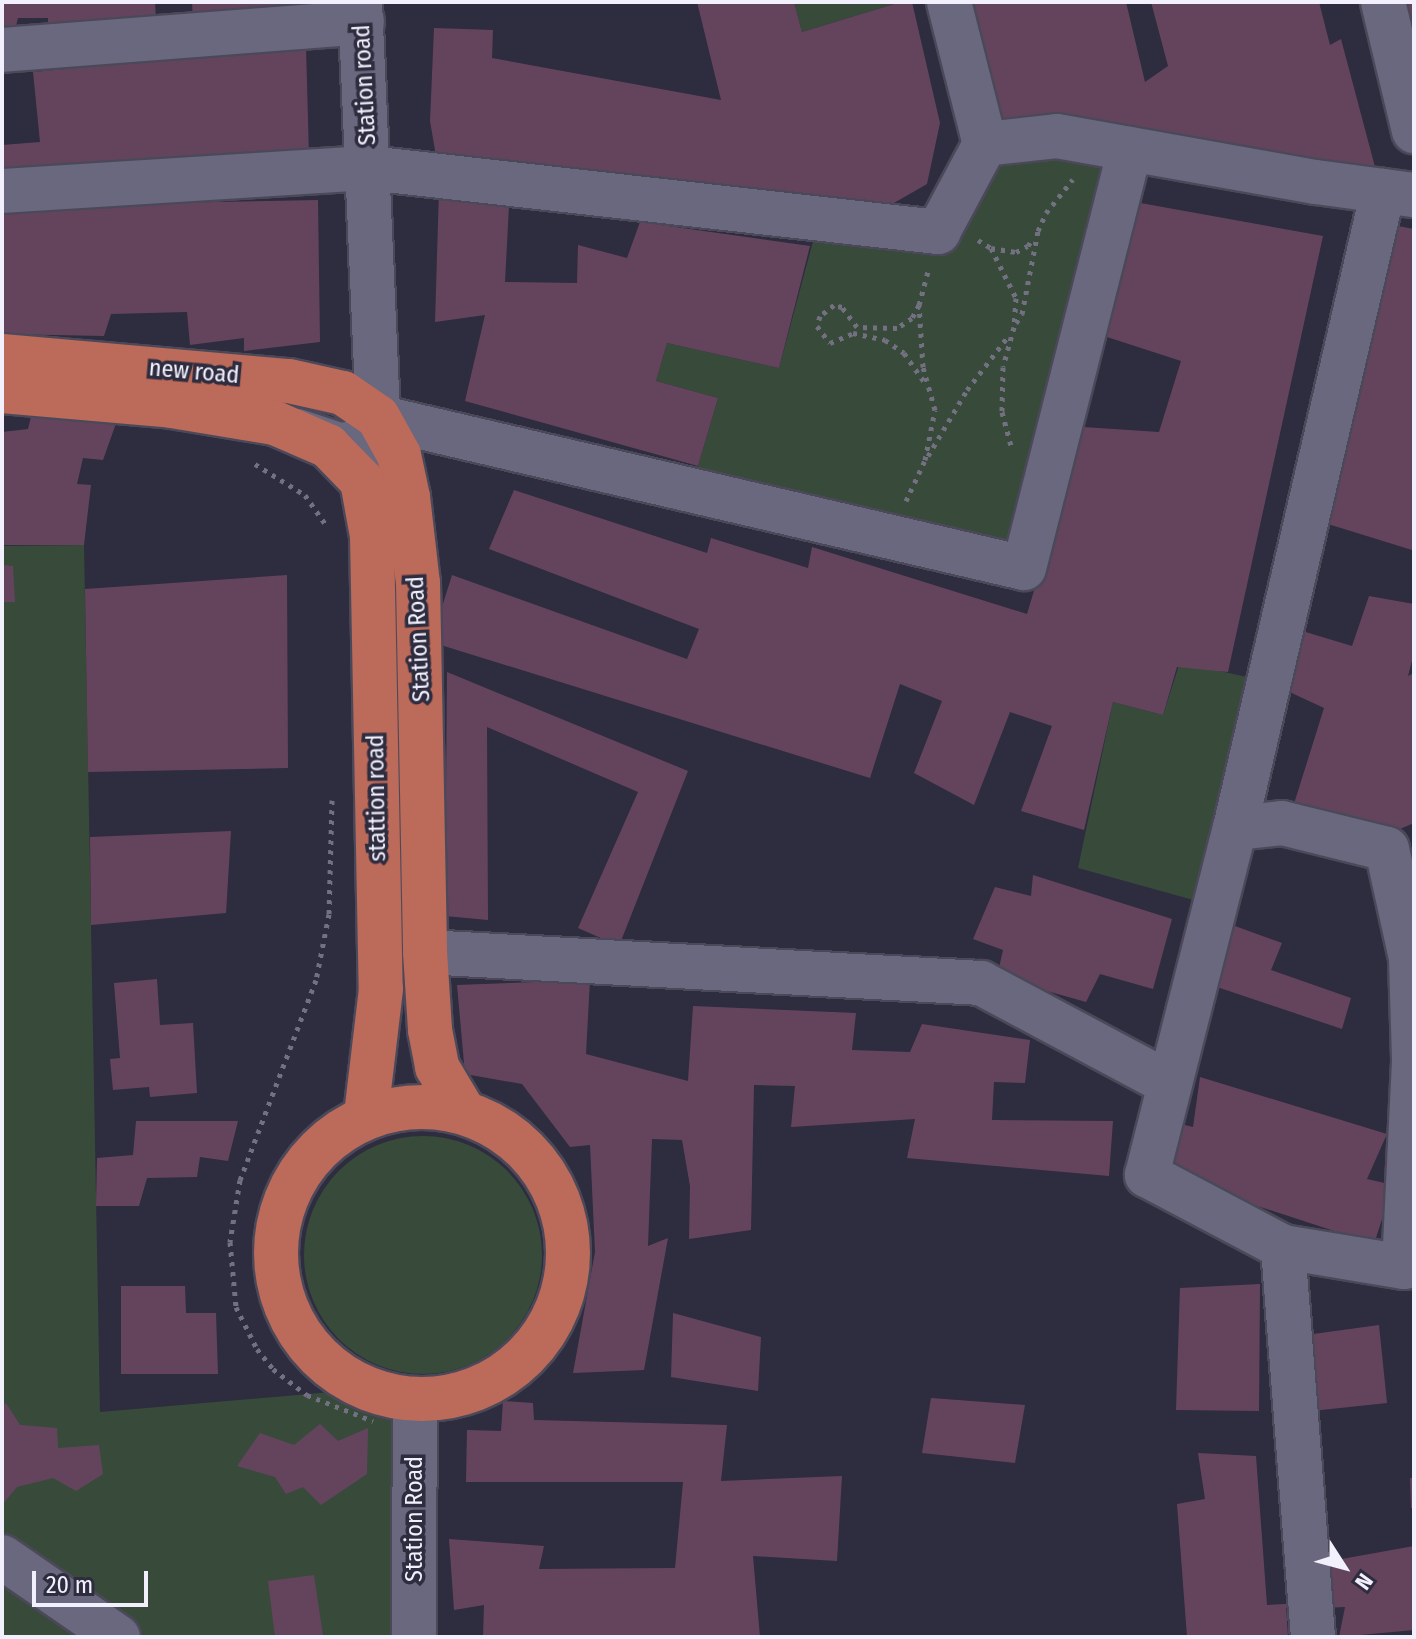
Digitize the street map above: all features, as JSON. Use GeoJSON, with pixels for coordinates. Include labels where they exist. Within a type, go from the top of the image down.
{"type":"FeatureCollection","features":[{"type":"Feature","properties":{"kind":"main road","name":"new road"},"geometry":{"type":"LineString","coordinates":[[2,356],[289,381],[343,393],[378,417]]}},
{"type":"Feature","properties":{"kind":"main road","name":"new road"},"geometry":{"type":"LineString","coordinates":[[2,391],[172,406],[275,423],[328,446],[362,481]]}},
{"type":"Feature","properties":{"kind":"main road","name":"Station Road"},"geometry":{"type":"LineString","coordinates":[[378,417],[399,455],[408,497],[418,583],[425,952],[430,1030],[437,1067],[462,1109]]}},
{"type":"Feature","properties":{"kind":"main road","name":"stattion road"},"geometry":{"type":"LineString","coordinates":[[362,481],[372,536],[381,989],[366,1115]]}},
{"type":"Feature","properties":{"kind":"main road"},"geometry":{"type":"LineString","coordinates":[[462,1109],[506,1128],[540,1161],[563,1203],[571,1251],[563,1298],[540,1341],[506,1374],[462,1394],[415,1400],[366,1389],[324,1363],[293,1325],[276,1278],[276,1228],[293,1181],[324,1142],[366,1115],[462,1109]]}},
{"type":"Feature","properties":{"kind":"street"},"geometry":{"type":"LineString","coordinates":[[2,191],[369,168],[938,232],[985,144],[949,2]]}},
{"type":"Feature","properties":{"kind":"street"},"geometry":{"type":"LineString","coordinates":[[1383,2],[1414,131]]}},
{"type":"Feature","properties":{"kind":"street"},"geometry":{"type":"LineString","coordinates":[[2,50],[174,20],[361,12]]}},
{"type":"Feature","properties":{"kind":"street","name":"Station road"},"geometry":{"type":"LineString","coordinates":[[361,12],[369,168]]}},
{"type":"Feature","properties":{"kind":"street"},"geometry":{"type":"LineString","coordinates":[[985,144],[1057,136],[1398,193],[1235,828],[1147,1175],[1283,1247],[1404,1267],[1414,1062],[1411,958],[1400,844],[1282,823],[1235,828]]}},
{"type":"Feature","properties":{"kind":"street"},"geometry":{"type":"LineString","coordinates":[[378,417],[1024,568],[1130,149]]}},
{"type":"Feature","properties":{"kind":"street","name":"Station Road"},"geometry":{"type":"LineString","coordinates":[[369,168],[378,417]]}},
{"type":"Feature","properties":{"kind":"street"},"geometry":{"type":"LineString","coordinates":[[275,423],[339,445],[364,442],[378,417]]}},
{"type":"Feature","properties":{"kind":"street"},"geometry":{"type":"LineString","coordinates":[[362,481],[378,417]]}},
{"type":"Feature","properties":{"kind":"street"},"geometry":{"type":"LineString","coordinates":[[425,952],[981,983],[1170,1084]]}},
{"type":"Feature","properties":{"kind":"street"},"geometry":{"type":"LineString","coordinates":[[1283,1247],[1313,1637]]}},
{"type":"Feature","properties":{"kind":"street","name":"Station Road"},"geometry":{"type":"LineString","coordinates":[[414,1637],[415,1400]]}},
{"type":"Feature","properties":{"kind":"street"},"geometry":{"type":"LineString","coordinates":[[2,1557],[118,1637]]}},
{"type":"Feature","properties":{"kind":"path"},"geometry":{"type":"LineString","coordinates":[[925,460],[935,410],[918,369],[885,340],[853,333],[830,343],[817,326],[820,316],[834,305],[842,307],[857,327],[897,328],[912,318],[919,305],[938,232],[964,232],[991,248],[1016,252],[1028,246],[1046,213],[1073,179],[1099,157],[1130,149]]}},
{"type":"Feature","properties":{"kind":"path"},"geometry":{"type":"LineString","coordinates":[[883,535],[905,502],[925,460],[967,390],[1022,314],[1038,231]]}},
{"type":"Feature","properties":{"kind":"path"},"geometry":{"type":"LineString","coordinates":[[991,248],[1016,298],[1014,327],[1003,367],[1002,412],[1013,453],[1028,476],[1045,482]]}},
{"type":"Feature","properties":{"kind":"path"},"geometry":{"type":"LineString","coordinates":[[919,305],[923,367],[929,393]]}},
{"type":"Feature","properties":{"kind":"path"},"geometry":{"type":"LineString","coordinates":[[244,457],[305,495],[323,519],[327,532]]}},
{"type":"Feature","properties":{"kind":"path"},"geometry":{"type":"LineString","coordinates":[[333,788],[329,914],[316,980],[240,1180],[230,1242],[236,1307],[257,1349],[273,1369],[307,1395],[371,1418],[378,1426]]}},
{"type":"Feature","properties":{"kind":"green space"},"geometry":{"type":"Polygon","coordinates":[[[794,2],[901,2],[802,32],[794,2]]]}},
{"type":"Feature","properties":{"kind":"green space"},"geometry":{"type":"Polygon","coordinates":[[[985,144],[1130,149],[1024,568],[686,489],[698,466],[718,398],[656,381],[667,343],[779,368],[819,219],[938,232],[985,144]]]}},
{"type":"Feature","properties":{"kind":"green space"},"geometry":{"type":"Polygon","coordinates":[[[84,545],[100,1412],[366,1389],[415,1400],[414,1637],[2,1637],[2,546],[84,545]]]}},
{"type":"Feature","properties":{"kind":"green space"},"geometry":{"type":"Polygon","coordinates":[[[1180,662],[1269,682],[1215,906],[1078,868],[1113,702],[1163,715],[1180,662]]]}},
{"type":"Feature","properties":{"kind":"green space"},"geometry":{"type":"Polygon","coordinates":[[[423,1136],[446,1138],[469,1145],[507,1171],[533,1209],[540,1232],[540,1278],[533,1301],[507,1339],[469,1365],[446,1372],[423,1374],[400,1372],[377,1365],[339,1339],[313,1301],[306,1278],[304,1255],[306,1232],[313,1209],[339,1171],[377,1145],[400,1138],[423,1136]]]}},
{"type":"Feature","properties":{"kind":"building"},"geometry":{"type":"Polygon","coordinates":[[[2,2],[155,2],[156,20],[48,30],[48,18],[18,18],[14,34],[2,34],[2,2]]]}},
{"type":"Feature","properties":{"kind":"building"},"geometry":{"type":"Polygon","coordinates":[[[192,2],[317,3],[318,15],[193,23],[192,2]]]}},
{"type":"Feature","properties":{"kind":"building"},"geometry":{"type":"Polygon","coordinates":[[[697,2],[794,2],[802,32],[901,2],[912,2],[940,123],[927,184],[880,211],[437,162],[430,121],[434,28],[493,30],[492,58],[721,100],[697,2]]]}},
{"type":"Feature","properties":{"kind":"building"},"geometry":{"type":"Polygon","coordinates":[[[962,2],[1126,2],[1145,82],[1168,66],[1151,2],[1319,2],[1330,45],[1341,39],[1379,182],[994,134],[962,2]]]}},
{"type":"Feature","properties":{"kind":"building"},"geometry":{"type":"Polygon","coordinates":[[[1396,2],[1414,2],[1414,73],[1396,2]]]}},
{"type":"Feature","properties":{"kind":"building"},"geometry":{"type":"Polygon","coordinates":[[[306,47],[309,156],[2,175],[2,145],[40,142],[33,72],[306,47]]]}},
{"type":"Feature","properties":{"kind":"building"},"geometry":{"type":"Polygon","coordinates":[[[439,190],[509,206],[505,282],[577,283],[578,245],[627,258],[640,222],[810,246],[779,368],[667,343],[656,381],[718,398],[698,466],[465,401],[485,315],[435,322],[439,190]]]}},
{"type":"Feature","properties":{"kind":"building"},"geometry":{"type":"Polygon","coordinates":[[[318,200],[320,342],[244,351],[244,338],[190,345],[187,312],[111,314],[104,336],[2,334],[2,206],[318,200]]]}},
{"type":"Feature","properties":{"kind":"building"},"geometry":{"type":"Polygon","coordinates":[[[1135,202],[1323,236],[1228,672],[1177,667],[1163,715],[1113,702],[1084,830],[1021,811],[1052,726],[1010,712],[974,805],[914,773],[942,701],[900,684],[870,778],[431,642],[452,575],[687,659],[699,629],[489,549],[514,490],[707,553],[711,538],[808,568],[812,547],[1027,614],[1083,427],[1159,432],[1181,361],[1104,336],[1135,202]]]}},
{"type":"Feature","properties":{"kind":"building"},"geometry":{"type":"Polygon","coordinates":[[[1392,225],[1414,229],[1412,550],[1315,520],[1392,225]]]}},
{"type":"Feature","properties":{"kind":"building"},"geometry":{"type":"Polygon","coordinates":[[[33,408],[119,415],[103,460],[83,458],[77,484],[91,485],[84,545],[2,545],[2,432],[28,429],[33,408]]]}},
{"type":"Feature","properties":{"kind":"building"},"geometry":{"type":"Polygon","coordinates":[[[2,565],[13,566],[15,602],[2,602],[2,565]]]}},
{"type":"Feature","properties":{"kind":"building"},"geometry":{"type":"Polygon","coordinates":[[[287,575],[288,768],[88,772],[85,589],[287,575]]]}},
{"type":"Feature","properties":{"kind":"building"},"geometry":{"type":"Polygon","coordinates":[[[1369,596],[1414,604],[1414,653],[1408,676],[1414,673],[1414,823],[1393,832],[1293,807],[1324,708],[1283,689],[1299,630],[1352,646],[1369,596]]]}},
{"type":"Feature","properties":{"kind":"building"},"geometry":{"type":"Polygon","coordinates":[[[447,672],[688,771],[619,946],[578,928],[638,792],[487,727],[488,920],[445,916],[447,672]]]}},
{"type":"Feature","properties":{"kind":"building"},"geometry":{"type":"Polygon","coordinates":[[[231,831],[226,913],[91,925],[90,837],[231,831]]]}},
{"type":"Feature","properties":{"kind":"building"},"geometry":{"type":"Polygon","coordinates":[[[1033,875],[1172,919],[1153,989],[1100,974],[1086,1002],[997,977],[1003,950],[973,939],[995,887],[1031,896],[1033,875]]]}},
{"type":"Feature","properties":{"kind":"building"},"geometry":{"type":"Polygon","coordinates":[[[1235,926],[1282,943],[1271,970],[1351,998],[1342,1029],[1214,986],[1235,926]]]}},
{"type":"Feature","properties":{"kind":"building"},"geometry":{"type":"Polygon","coordinates":[[[157,979],[160,1025],[193,1023],[197,1093],[150,1097],[149,1087],[113,1090],[110,1059],[120,1058],[114,983],[157,979]]]}},
{"type":"Feature","properties":{"kind":"building"},"geometry":{"type":"Polygon","coordinates":[[[590,980],[586,1054],[688,1081],[693,1006],[856,1013],[852,1050],[910,1052],[922,1024],[1030,1040],[1025,1083],[994,1082],[992,1120],[1113,1121],[1109,1176],[907,1158],[915,1119],[791,1127],[795,1086],[754,1085],[751,1230],[689,1239],[690,1186],[682,1140],[652,1139],[648,1246],[668,1238],[644,1370],[573,1373],[595,1252],[590,1145],[570,1147],[522,1084],[465,1074],[457,985],[590,980]]]}},
{"type":"Feature","properties":{"kind":"building"},"geometry":{"type":"Polygon","coordinates":[[[1200,1077],[1387,1134],[1367,1179],[1393,1185],[1374,1244],[1212,1191],[1155,1167],[1169,1121],[1193,1127],[1200,1077]]]}},
{"type":"Feature","properties":{"kind":"building"},"geometry":{"type":"Polygon","coordinates":[[[136,1121],[238,1121],[228,1161],[200,1157],[197,1177],[147,1178],[139,1206],[96,1206],[97,1158],[133,1155],[136,1121]]]}},
{"type":"Feature","properties":{"kind":"building"},"geometry":{"type":"Polygon","coordinates":[[[1260,1284],[1259,1411],[1176,1410],[1180,1288],[1260,1284]]]}},
{"type":"Feature","properties":{"kind":"building"},"geometry":{"type":"Polygon","coordinates":[[[121,1286],[185,1286],[186,1313],[216,1313],[218,1374],[121,1374],[121,1286]]]}},
{"type":"Feature","properties":{"kind":"building"},"geometry":{"type":"Polygon","coordinates":[[[673,1313],[761,1337],[758,1391],[671,1377],[673,1313]]]}},
{"type":"Feature","properties":{"kind":"building"},"geometry":{"type":"Polygon","coordinates":[[[1379,1325],[1387,1403],[1312,1411],[1306,1335],[1379,1325]]]}},
{"type":"Feature","properties":{"kind":"building"},"geometry":{"type":"Polygon","coordinates":[[[931,1398],[1025,1405],[1015,1463],[922,1453],[931,1398]]]}},
{"type":"Feature","properties":{"kind":"building"},"geometry":{"type":"Polygon","coordinates":[[[503,1401],[533,1403],[534,1420],[727,1425],[721,1481],[842,1476],[837,1561],[753,1556],[760,1637],[483,1637],[484,1605],[454,1610],[449,1539],[544,1546],[539,1569],[675,1568],[683,1482],[466,1482],[467,1430],[501,1431],[503,1401]]]}},
{"type":"Feature","properties":{"kind":"building"},"geometry":{"type":"Polygon","coordinates":[[[6,1403],[20,1425],[57,1428],[58,1448],[99,1445],[103,1474],[76,1491],[53,1478],[17,1487],[2,1505],[2,1407],[6,1403]]]}},
{"type":"Feature","properties":{"kind":"building"},"geometry":{"type":"Polygon","coordinates":[[[320,1424],[338,1441],[368,1428],[367,1474],[321,1505],[303,1487],[286,1494],[275,1477],[237,1466],[260,1433],[294,1445],[320,1424]]]}},
{"type":"Feature","properties":{"kind":"building"},"geometry":{"type":"Polygon","coordinates":[[[1198,1453],[1256,1456],[1267,1605],[1286,1604],[1288,1637],[1187,1637],[1177,1504],[1205,1499],[1198,1453]]]}},
{"type":"Feature","properties":{"kind":"building"},"geometry":{"type":"Polygon","coordinates":[[[1410,1478],[1414,1478],[1414,1508],[1411,1508],[1410,1478]]]}},
{"type":"Feature","properties":{"kind":"building"},"geometry":{"type":"Polygon","coordinates":[[[1414,1546],[1414,1630],[1339,1637],[1345,1607],[1323,1608],[1325,1562],[1414,1546]]]}},
{"type":"Feature","properties":{"kind":"building"},"geometry":{"type":"Polygon","coordinates":[[[314,1575],[323,1636],[275,1637],[268,1581],[314,1575]]]}}]}
